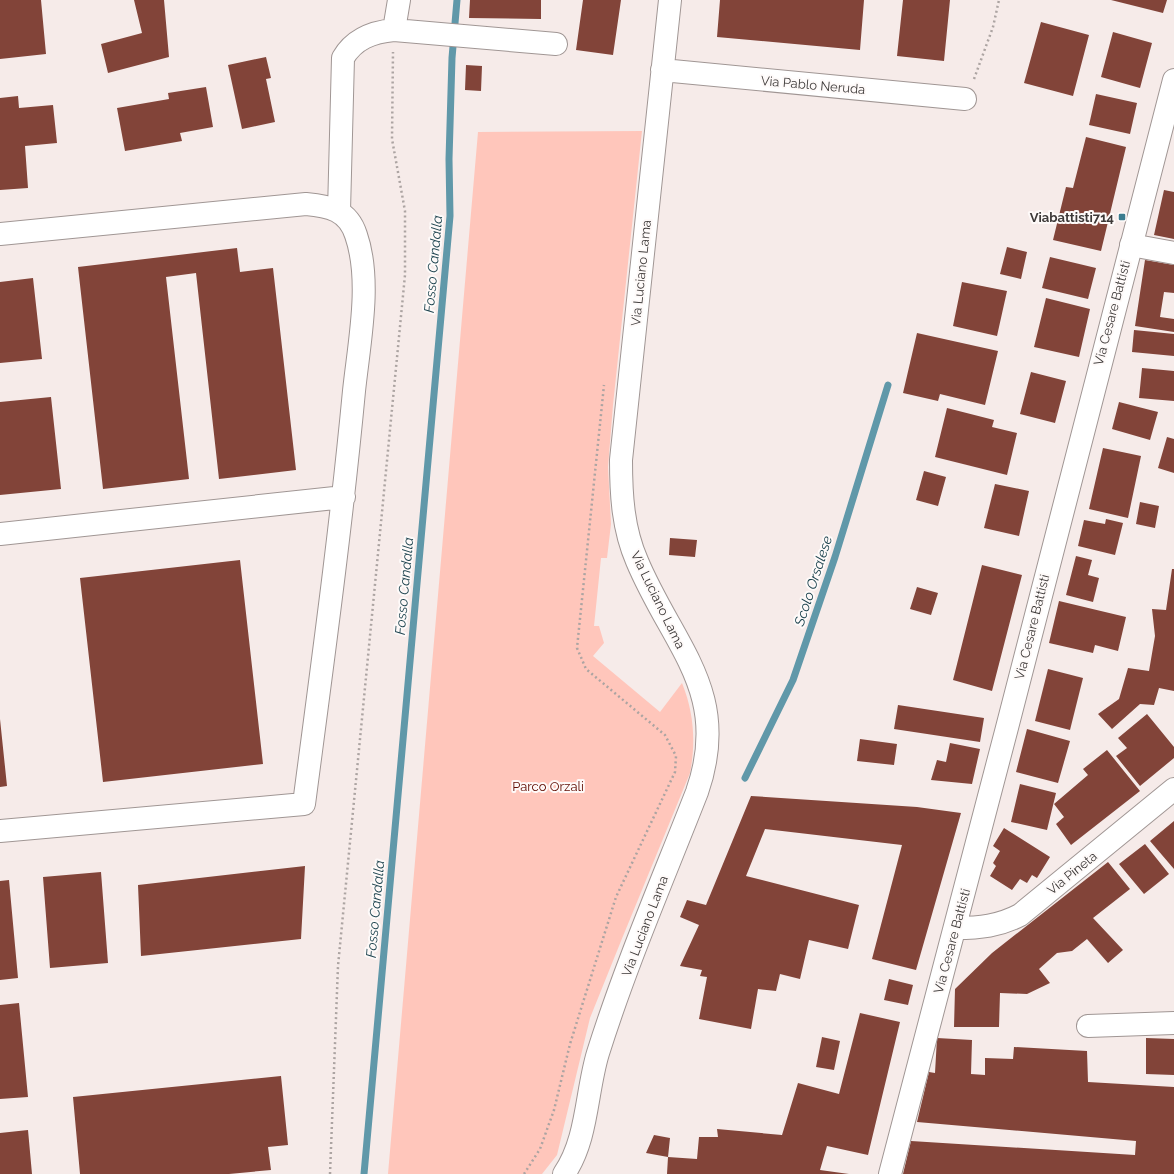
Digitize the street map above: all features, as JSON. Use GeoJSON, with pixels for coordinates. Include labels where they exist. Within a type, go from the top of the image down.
{"type":"FeatureCollection","features":[{"type":"Feature","properties":{"kind":"street"},"geometry":{"type":"LineString","coordinates":[[399,0],[401,30]]}},
{"type":"Feature","properties":{"kind":"street","name":"Via Luciano Lama"},"geometry":{"type":"LineString","coordinates":[[564,1174],[577,1147],[598,1054],[622,985],[699,787],[707,760],[707,712],[698,680],[637,561],[628,532],[622,501],[621,460],[670,0]]}},
{"type":"Feature","properties":{"kind":"street"},"geometry":{"type":"LineString","coordinates":[[339,211],[343,58],[349,48],[357,41],[376,32],[401,30],[556,44]]}},
{"type":"Feature","properties":{"kind":"street","name":"Via Pablo Neruda"},"geometry":{"type":"LineString","coordinates":[[662,70],[965,99]]}},
{"type":"Feature","properties":{"kind":"street","name":"Via Cesare Battisti"},"geometry":{"type":"LineString","coordinates":[[890,1174],[956,928],[1089,402],[1174,80]]}},
{"type":"Feature","properties":{"kind":"street"},"geometry":{"type":"LineString","coordinates":[[0,234],[306,204],[322,206],[339,211],[347,218],[356,234],[363,275],[363,295],[344,496],[304,804],[0,831]]}},
{"type":"Feature","properties":{"kind":"street"},"geometry":{"type":"LineString","coordinates":[[1131,245],[1174,253]]}},
{"type":"Feature","properties":{"kind":"street"},"geometry":{"type":"LineString","coordinates":[[0,534],[344,496]]}},
{"type":"Feature","properties":{"kind":"street","name":"Via Pineta"},"geometry":{"type":"LineString","coordinates":[[956,928],[993,926],[1020,915],[1174,789]]}},
{"type":"Feature","properties":{"kind":"street"},"geometry":{"type":"LineString","coordinates":[[1088,1026],[1174,1023]]}},
{"type":"Feature","properties":{"kind":"path"},"geometry":{"type":"LineString","coordinates":[[965,99],[981,62],[999,0]]}},
{"type":"Feature","properties":{"kind":"path"},"geometry":{"type":"LineString","coordinates":[[330,1174],[338,966],[405,275],[406,212],[392,139],[401,30]]}},
{"type":"Feature","properties":{"kind":"path"},"geometry":{"type":"LineString","coordinates":[[524,1174],[540,1149],[554,1110],[570,1044],[616,897],[675,772],[676,756],[665,735],[586,669],[577,648],[605,380]]}},
{"type":"Feature","properties":{"kind":"green space","name":"Parco Orzali"},"geometry":{"type":"Polygon","coordinates":[[[642,131],[613,405],[608,467],[611,524],[607,558],[601,558],[594,626],[599,626],[604,643],[593,656],[660,712],[682,683],[689,705],[693,728],[693,750],[690,773],[590,1018],[557,1155],[542,1174],[388,1174],[478,132],[642,131]]]}},
{"type":"Feature","properties":{"kind":"building"},"geometry":{"type":"Polygon","coordinates":[[[0,0],[41,0],[46,54],[0,59],[0,0]]]}},
{"type":"Feature","properties":{"kind":"building"},"geometry":{"type":"Polygon","coordinates":[[[134,0],[164,0],[169,57],[108,73],[101,44],[142,33],[134,0]]]}},
{"type":"Feature","properties":{"kind":"building"},"geometry":{"type":"Polygon","coordinates":[[[470,0],[541,0],[541,19],[469,18],[470,0]]]}},
{"type":"Feature","properties":{"kind":"building"},"geometry":{"type":"Polygon","coordinates":[[[583,0],[621,0],[613,55],[576,50],[583,0]]]}},
{"type":"Feature","properties":{"kind":"building"},"geometry":{"type":"Polygon","coordinates":[[[720,0],[864,0],[860,50],[717,37],[720,0]]]}},
{"type":"Feature","properties":{"kind":"building"},"geometry":{"type":"Polygon","coordinates":[[[903,0],[950,0],[944,61],[897,56],[903,0]]]}},
{"type":"Feature","properties":{"kind":"building"},"geometry":{"type":"Polygon","coordinates":[[[1111,0],[1167,0],[1163,13],[1111,0]]]}},
{"type":"Feature","properties":{"kind":"building"},"geometry":{"type":"Polygon","coordinates":[[[1041,22],[1089,35],[1073,96],[1024,83],[1041,22]]]}},
{"type":"Feature","properties":{"kind":"building"},"geometry":{"type":"Polygon","coordinates":[[[1113,32],[1152,43],[1140,88],[1101,77],[1113,32]]]}},
{"type":"Feature","properties":{"kind":"building"},"geometry":{"type":"Polygon","coordinates":[[[266,57],[271,78],[266,79],[275,122],[242,129],[228,65],[266,57]]]}},
{"type":"Feature","properties":{"kind":"building"},"geometry":{"type":"Polygon","coordinates":[[[466,65],[482,66],[481,91],[465,90],[466,65]]]}},
{"type":"Feature","properties":{"kind":"building"},"geometry":{"type":"Polygon","coordinates":[[[206,87],[213,127],[180,133],[182,141],[125,151],[117,108],[169,99],[168,93],[206,87]]]}},
{"type":"Feature","properties":{"kind":"building"},"geometry":{"type":"Polygon","coordinates":[[[1096,94],[1137,103],[1130,134],[1089,125],[1096,94]]]}},
{"type":"Feature","properties":{"kind":"building"},"geometry":{"type":"Polygon","coordinates":[[[18,96],[19,108],[53,105],[57,143],[25,146],[28,188],[0,190],[0,98],[18,96]]]}},
{"type":"Feature","properties":{"kind":"building"},"geometry":{"type":"Polygon","coordinates":[[[1086,137],[1126,147],[1101,251],[1053,240],[1066,187],[1073,188],[1086,137]]]}},
{"type":"Feature","properties":{"kind":"building"},"geometry":{"type":"Polygon","coordinates":[[[1164,190],[1174,192],[1174,239],[1154,235],[1164,190]]]}},
{"type":"Feature","properties":{"kind":"building"},"geometry":{"type":"Polygon","coordinates":[[[1007,247],[1027,252],[1021,279],[1000,274],[1007,247]]]}},
{"type":"Feature","properties":{"kind":"building"},"geometry":{"type":"Polygon","coordinates":[[[237,248],[240,272],[273,268],[296,470],[219,479],[196,273],[166,277],[189,479],[103,489],[78,267],[237,248]]]}},
{"type":"Feature","properties":{"kind":"building"},"geometry":{"type":"Polygon","coordinates":[[[1050,257],[1096,268],[1088,299],[1042,288],[1050,257]]]}},
{"type":"Feature","properties":{"kind":"building"},"geometry":{"type":"Polygon","coordinates":[[[1145,260],[1174,265],[1174,293],[1164,292],[1160,317],[1174,319],[1174,332],[1135,326],[1145,260]]]}},
{"type":"Feature","properties":{"kind":"building"},"geometry":{"type":"Polygon","coordinates":[[[33,278],[42,359],[0,363],[0,282],[33,278]]]}},
{"type":"Feature","properties":{"kind":"building"},"geometry":{"type":"Polygon","coordinates":[[[962,282],[1007,291],[997,336],[953,326],[962,282]]]}},
{"type":"Feature","properties":{"kind":"building"},"geometry":{"type":"Polygon","coordinates":[[[1046,298],[1090,309],[1079,357],[1034,347],[1046,298]]]}},
{"type":"Feature","properties":{"kind":"building"},"geometry":{"type":"Polygon","coordinates":[[[1134,330],[1174,334],[1174,356],[1132,352],[1134,330]]]}},
{"type":"Feature","properties":{"kind":"building"},"geometry":{"type":"Polygon","coordinates":[[[917,333],[998,351],[985,405],[940,394],[938,401],[903,393],[917,333]]]}},
{"type":"Feature","properties":{"kind":"building"},"geometry":{"type":"Polygon","coordinates":[[[1142,368],[1174,371],[1174,401],[1139,398],[1142,368]]]}},
{"type":"Feature","properties":{"kind":"building"},"geometry":{"type":"Polygon","coordinates":[[[1031,372],[1066,381],[1055,423],[1020,414],[1031,372]]]}},
{"type":"Feature","properties":{"kind":"building"},"geometry":{"type":"Polygon","coordinates":[[[51,397],[61,489],[0,495],[0,402],[51,397]]]}},
{"type":"Feature","properties":{"kind":"building"},"geometry":{"type":"Polygon","coordinates":[[[1119,402],[1158,412],[1150,440],[1112,429],[1119,402]]]}},
{"type":"Feature","properties":{"kind":"building"},"geometry":{"type":"Polygon","coordinates":[[[947,408],[994,420],[992,427],[1017,433],[1007,475],[935,457],[947,408]]]}},
{"type":"Feature","properties":{"kind":"building"},"geometry":{"type":"Polygon","coordinates":[[[1167,437],[1174,439],[1174,473],[1158,468],[1167,437]]]}},
{"type":"Feature","properties":{"kind":"building"},"geometry":{"type":"Polygon","coordinates":[[[1103,448],[1141,456],[1128,518],[1089,509],[1103,448]]]}},
{"type":"Feature","properties":{"kind":"building"},"geometry":{"type":"Polygon","coordinates":[[[924,471],[946,477],[938,506],[916,500],[924,471]]]}},
{"type":"Feature","properties":{"kind":"building"},"geometry":{"type":"Polygon","coordinates":[[[995,484],[1029,491],[1019,536],[984,528],[995,484]]]}},
{"type":"Feature","properties":{"kind":"building"},"geometry":{"type":"Polygon","coordinates":[[[1140,502],[1159,506],[1155,528],[1136,524],[1140,502]]]}},
{"type":"Feature","properties":{"kind":"building"},"geometry":{"type":"Polygon","coordinates":[[[1106,519],[1123,523],[1115,555],[1078,546],[1084,520],[1105,524],[1106,519]]]}},
{"type":"Feature","properties":{"kind":"building"},"geometry":{"type":"Polygon","coordinates":[[[670,538],[697,540],[695,557],[669,555],[670,538]]]}},
{"type":"Feature","properties":{"kind":"building"},"geometry":{"type":"Polygon","coordinates":[[[1076,556],[1092,560],[1088,575],[1099,578],[1093,602],[1066,595],[1076,556]]]}},
{"type":"Feature","properties":{"kind":"building"},"geometry":{"type":"Polygon","coordinates":[[[240,560],[263,764],[103,782],[80,578],[240,560]]]}},
{"type":"Feature","properties":{"kind":"building"},"geometry":{"type":"Polygon","coordinates":[[[982,565],[1022,575],[992,691],[953,680],[982,565]]]}},
{"type":"Feature","properties":{"kind":"building"},"geometry":{"type":"Polygon","coordinates":[[[1172,569],[1174,569],[1174,691],[1159,688],[1154,705],[1140,704],[1112,729],[1098,714],[1119,699],[1128,668],[1149,671],[1155,636],[1152,609],[1166,610],[1172,569]]]}},
{"type":"Feature","properties":{"kind":"building"},"geometry":{"type":"Polygon","coordinates":[[[917,587],[938,593],[931,615],[910,609],[917,587]]]}},
{"type":"Feature","properties":{"kind":"building"},"geometry":{"type":"Polygon","coordinates":[[[1059,601],[1126,617],[1118,651],[1095,645],[1093,653],[1049,643],[1059,601]]]}},
{"type":"Feature","properties":{"kind":"building"},"geometry":{"type":"Polygon","coordinates":[[[1048,669],[1083,678],[1070,730],[1035,721],[1048,669]]]}},
{"type":"Feature","properties":{"kind":"building"},"geometry":{"type":"Polygon","coordinates":[[[898,705],[984,718],[980,742],[894,729],[898,705]]]}},
{"type":"Feature","properties":{"kind":"building"},"geometry":{"type":"Polygon","coordinates":[[[1147,714],[1174,747],[1174,758],[1140,786],[1116,756],[1127,748],[1118,738],[1147,714]]]}},
{"type":"Feature","properties":{"kind":"building"},"geometry":{"type":"Polygon","coordinates":[[[0,719],[7,786],[0,787],[0,719]]]}},
{"type":"Feature","properties":{"kind":"building"},"geometry":{"type":"Polygon","coordinates":[[[1027,729],[1070,741],[1058,783],[1016,772],[1027,729]]]}},
{"type":"Feature","properties":{"kind":"building"},"geometry":{"type":"Polygon","coordinates":[[[860,739],[897,744],[894,765],[857,761],[860,739]]]}},
{"type":"Feature","properties":{"kind":"building"},"geometry":{"type":"Polygon","coordinates":[[[950,743],[980,749],[972,784],[931,780],[937,760],[946,762],[950,743]]]}},
{"type":"Feature","properties":{"kind":"building"},"geometry":{"type":"Polygon","coordinates":[[[1107,750],[1140,791],[1071,845],[1056,824],[1064,817],[1054,804],[1088,775],[1083,769],[1107,750]]]}},
{"type":"Feature","properties":{"kind":"building"},"geometry":{"type":"Polygon","coordinates":[[[1020,784],[1056,793],[1047,830],[1011,822],[1020,784]]]}},
{"type":"Feature","properties":{"kind":"building"},"geometry":{"type":"Polygon","coordinates":[[[751,796],[917,807],[961,813],[916,970],[872,959],[902,845],[765,829],[746,876],[859,905],[848,949],[809,940],[800,979],[780,974],[776,991],[758,989],[751,1029],[699,1019],[707,977],[700,976],[702,970],[680,966],[699,925],[680,917],[687,900],[706,905],[751,796]]]}},
{"type":"Feature","properties":{"kind":"building"},"geometry":{"type":"Polygon","coordinates":[[[1174,821],[1174,869],[1150,841],[1174,821]]]}},
{"type":"Feature","properties":{"kind":"building"},"geometry":{"type":"Polygon","coordinates":[[[1004,828],[1050,857],[1037,878],[1032,875],[1027,883],[1020,879],[1012,890],[990,876],[996,866],[993,863],[1000,851],[993,846],[1004,828]]]}},
{"type":"Feature","properties":{"kind":"building"},"geometry":{"type":"Polygon","coordinates":[[[1145,844],[1169,874],[1144,894],[1119,864],[1145,844]]]}},
{"type":"Feature","properties":{"kind":"building"},"geometry":{"type":"Polygon","coordinates":[[[1108,862],[1130,889],[1093,918],[1123,950],[1108,963],[1087,939],[1072,951],[1057,953],[1039,969],[1050,983],[1027,994],[1000,993],[999,1027],[954,1027],[955,989],[992,953],[1108,862]]]}},
{"type":"Feature","properties":{"kind":"building"},"geometry":{"type":"Polygon","coordinates":[[[305,866],[301,939],[141,956],[138,885],[305,866]]]}},
{"type":"Feature","properties":{"kind":"building"},"geometry":{"type":"Polygon","coordinates":[[[101,872],[108,963],[50,968],[43,877],[101,872]]]}},
{"type":"Feature","properties":{"kind":"building"},"geometry":{"type":"Polygon","coordinates":[[[9,880],[18,978],[0,980],[0,881],[9,880]]]}},
{"type":"Feature","properties":{"kind":"building"},"geometry":{"type":"Polygon","coordinates":[[[889,979],[913,985],[908,1005],[884,1000],[889,979]]]}},
{"type":"Feature","properties":{"kind":"building"},"geometry":{"type":"Polygon","coordinates":[[[19,1003],[28,1097],[0,1099],[0,1005],[19,1003]]]}},
{"type":"Feature","properties":{"kind":"building"},"geometry":{"type":"Polygon","coordinates":[[[860,1013],[900,1022],[868,1155],[827,1146],[820,1170],[849,1174],[667,1174],[668,1157],[697,1159],[699,1137],[718,1137],[717,1129],[782,1135],[798,1083],[839,1094],[860,1013]]]}},
{"type":"Feature","properties":{"kind":"building"},"geometry":{"type":"Polygon","coordinates":[[[822,1037],[840,1041],[834,1070],[816,1067],[822,1037]]]}},
{"type":"Feature","properties":{"kind":"building"},"geometry":{"type":"Polygon","coordinates":[[[937,1038],[972,1040],[971,1074],[985,1075],[985,1058],[1013,1059],[1014,1047],[1087,1051],[1088,1082],[1174,1087],[1174,1174],[903,1174],[911,1141],[1135,1155],[1136,1141],[917,1122],[929,1072],[935,1073],[937,1038]]]}},
{"type":"Feature","properties":{"kind":"building"},"geometry":{"type":"Polygon","coordinates":[[[1146,1038],[1174,1039],[1174,1075],[1146,1074],[1146,1038]]]}},
{"type":"Feature","properties":{"kind":"building"},"geometry":{"type":"Polygon","coordinates":[[[281,1076],[288,1145],[268,1147],[271,1170],[229,1174],[80,1174],[73,1097],[281,1076]]]}},
{"type":"Feature","properties":{"kind":"building"},"geometry":{"type":"Polygon","coordinates":[[[28,1130],[32,1174],[0,1174],[0,1133],[28,1130]]]}},
{"type":"Feature","properties":{"kind":"building"},"geometry":{"type":"Polygon","coordinates":[[[654,1135],[670,1138],[668,1157],[646,1153],[654,1135]]]}},
{"type":"Feature","properties":{"kind":"waterway","name":"Fosso Candalla"},"geometry":{"type":"LineString","coordinates":[[364,1174],[450,216],[449,159],[452,58],[457,0]]}},
{"type":"Feature","properties":{"kind":"waterway","name":"Scolo Orsalese"},"geometry":{"type":"LineString","coordinates":[[745,778],[793,680],[835,557],[888,385]]}},
{"type":"Feature","properties":{"kind":"place","name":"Viabattisti714"},"geometry":{"type":"Point","coordinates":[1122,217]}}]}
